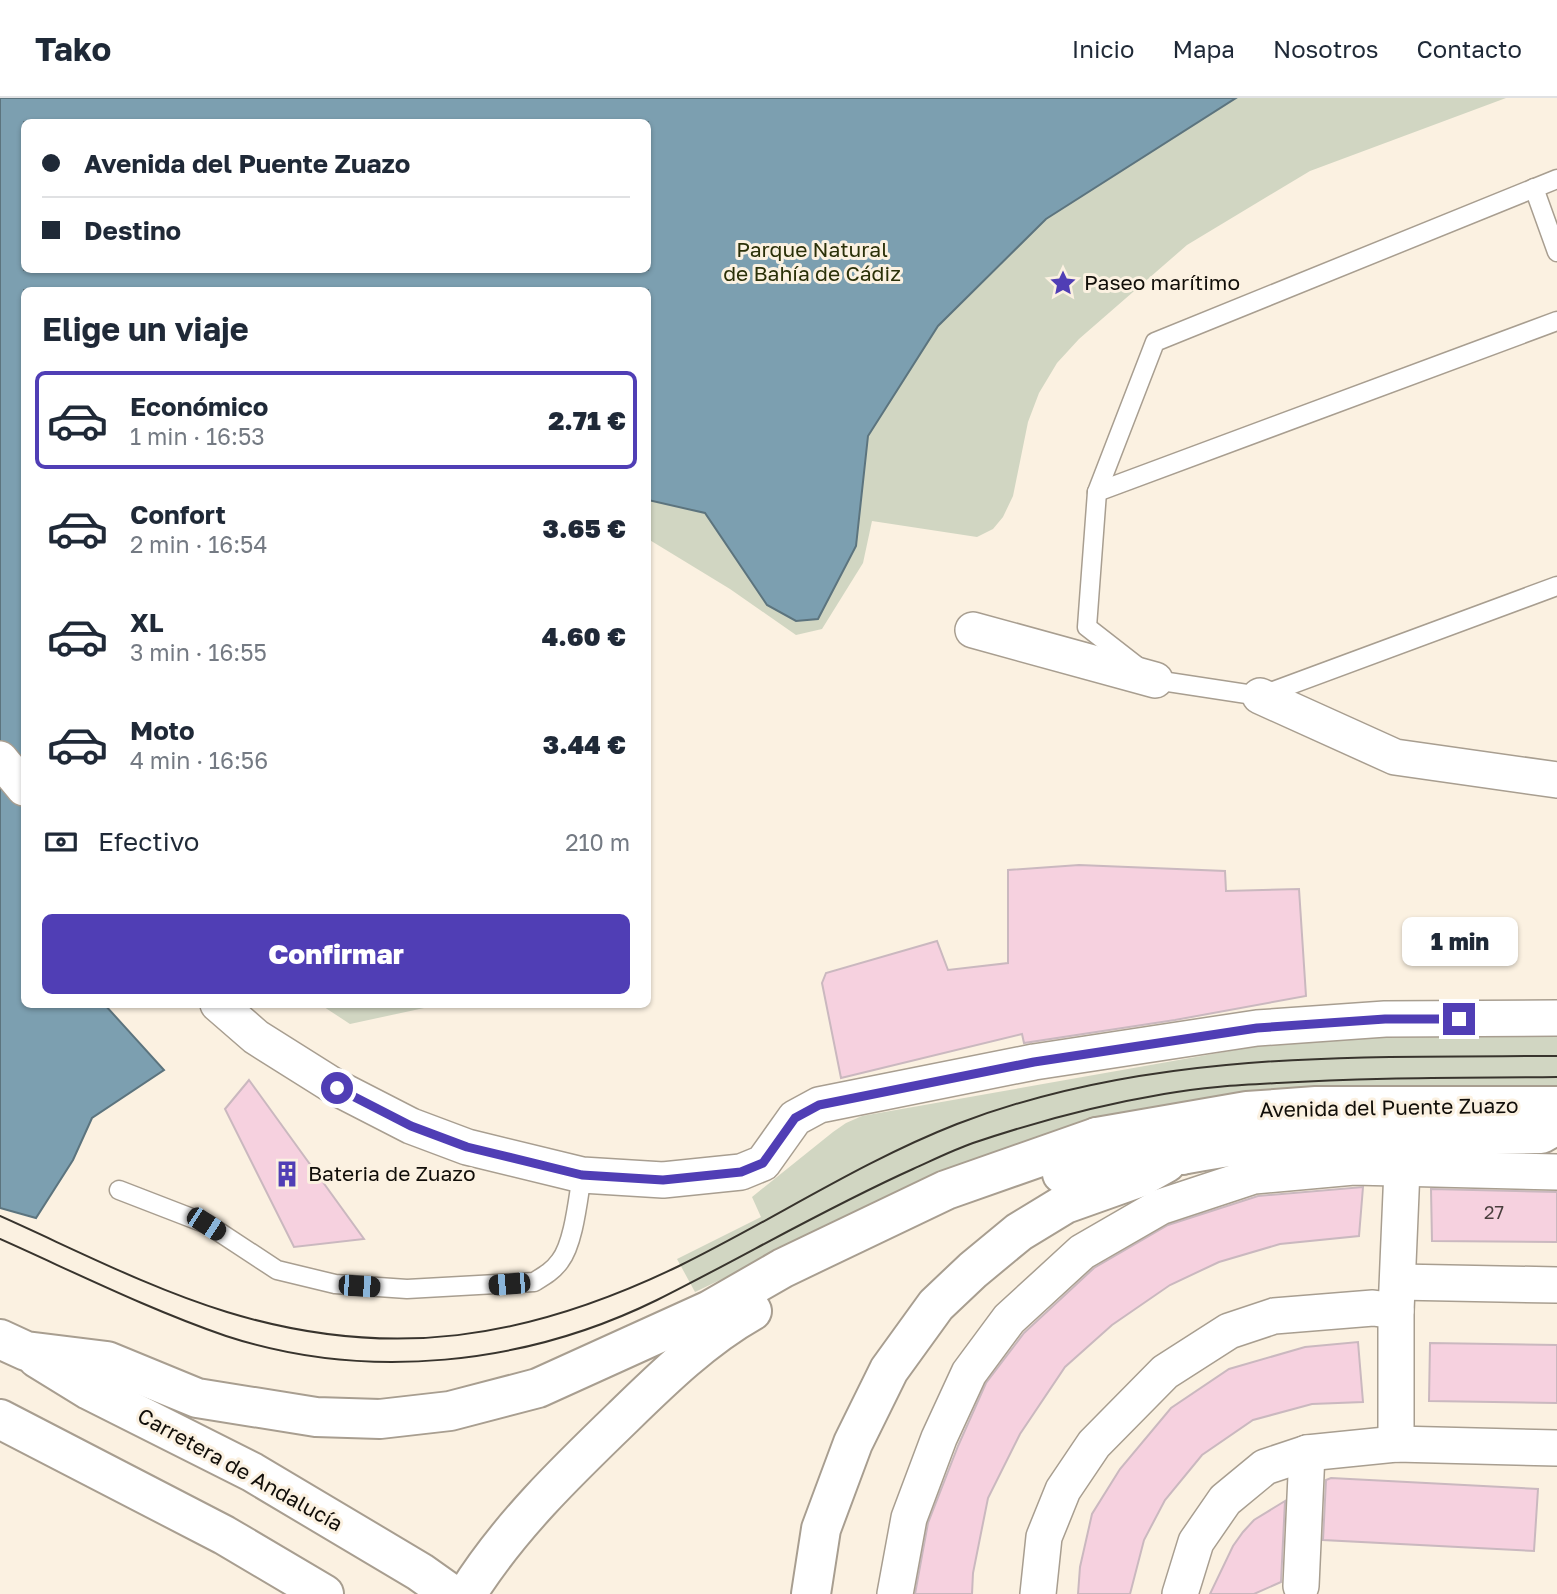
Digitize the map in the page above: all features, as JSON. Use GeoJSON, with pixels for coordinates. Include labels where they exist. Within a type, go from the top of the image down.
{"type":"FeatureCollection","features":[{"type":"Feature","properties":{"kind":"main road","name":"Avenida del Puente Zuazo"},"geometry":{"type":"LineString","coordinates":[[13,1345],[107,1361],[197,1398],[316,1417],[380,1419],[450,1411],[538,1388],[710,1310],[783,1268],[946,1190],[1097,1137],[1247,1111],[1316,1106],[1557,1106]]}},
{"type":"Feature","properties":{"kind":"main road","name":"Avenida del Puente Zuazo"},"geometry":{"type":"LineString","coordinates":[[1182,1154],[1226,1146],[1317,1138],[1541,1134],[1557,1125]]}},
{"type":"Feature","properties":{"kind":"main road"},"geometry":{"type":"LineString","coordinates":[[467,1594],[537,1500],[660,1381],[730,1323],[874,1247],[1024,1186],[1145,1150],[1182,1154]]}},
{"type":"Feature","properties":{"kind":"main road"},"geometry":{"type":"LineString","coordinates":[[811,1594],[821,1529],[853,1443],[889,1370],[936,1305],[1019,1232],[1065,1204],[1141,1177],[1182,1154]]}},
{"type":"Feature","properties":{"kind":"main road","name":"Carretera de Andalucía"},"geometry":{"type":"LineString","coordinates":[[13,1345],[89,1390],[252,1472],[420,1572],[450,1594]]}},
{"type":"Feature","properties":{"kind":"main road"},"geometry":{"type":"LineString","coordinates":[[2,1420],[224,1535],[324,1594]]}},
{"type":"Feature","properties":{"kind":"street"},"geometry":{"type":"LineString","coordinates":[[973,630],[1155,680]]}},
{"type":"Feature","properties":{"kind":"street"},"geometry":{"type":"LineString","coordinates":[[1260,696],[1395,757],[1557,780]]}},
{"type":"Feature","properties":{"kind":"street"},"geometry":{"type":"LineString","coordinates":[[0,759],[21,784]]}},
{"type":"Feature","properties":{"kind":"street"},"geometry":{"type":"LineString","coordinates":[[223,1008],[257,1037],[337,1088],[411,1126],[467,1147],[582,1175],[663,1180],[741,1172],[763,1163],[795,1118],[819,1105],[1034,1062],[1257,1028],[1385,1019],[1557,1018]]}},
{"type":"Feature","properties":{"kind":"street"},"geometry":{"type":"LineString","coordinates":[[895,1594],[909,1518],[939,1438],[969,1373],[1009,1319],[1082,1252],[1160,1207],[1254,1176],[1354,1167],[1557,1171]]}},
{"type":"Feature","properties":{"kind":"street"},"geometry":{"type":"LineString","coordinates":[[1396,1444],[1397,1296],[1402,1168]]}},
{"type":"Feature","properties":{"kind":"street"},"geometry":{"type":"LineString","coordinates":[[1038,1594],[1044,1537],[1063,1490],[1094,1444],[1165,1372],[1229,1331],[1274,1316],[1373,1308],[1397,1296],[1557,1285]]}},
{"type":"Feature","properties":{"kind":"street"},"geometry":{"type":"LineString","coordinates":[[1180,1594],[1196,1542],[1224,1500],[1265,1467],[1307,1453],[1396,1444],[1557,1448]]}},
{"type":"Feature","properties":{"kind":"street"},"geometry":{"type":"LineString","coordinates":[[1299,1591],[1307,1453]]}},
{"type":"Feature","properties":{"kind":"lane"},"geometry":{"type":"LineString","coordinates":[[1557,179],[1155,342],[1097,492],[1087,627],[1155,680],[1260,696],[1557,586]]}},
{"type":"Feature","properties":{"kind":"lane"},"geometry":{"type":"LineString","coordinates":[[1534,188],[1557,252]]}},
{"type":"Feature","properties":{"kind":"lane"},"geometry":{"type":"LineString","coordinates":[[1097,492],[1557,321]]}},
{"type":"Feature","properties":{"kind":"lane"},"geometry":{"type":"LineString","coordinates":[[119,1190],[206,1224],[276,1270],[334,1284],[407,1289],[534,1282],[550,1273],[562,1259],[569,1242],[582,1175]]}},
{"type":"Feature","properties":{"kind":"green space","name":"Parque Natural de Bahía de Cádiz"},"geometry":{"type":"Polygon","coordinates":[[[0,98],[1506,98],[1310,171],[1187,245],[1079,339],[1057,363],[1039,393],[1028,422],[1013,496],[1003,517],[993,529],[977,537],[872,521],[863,563],[822,629],[796,635],[730,589],[651,541],[651,287],[21,287],[21,340],[0,690],[0,98]]]}},
{"type":"Feature","properties":{"kind":"green space"},"geometry":{"type":"Polygon","coordinates":[[[326,1008],[424,1008],[350,1024],[326,1008]]]}},
{"type":"Feature","properties":{"kind":"green space"},"geometry":{"type":"Polygon","coordinates":[[[1557,1035],[1557,1088],[965,1163],[695,1292],[677,1259],[761,1217],[752,1197],[833,1132],[862,1116],[1315,1036],[1557,1035]]]}},
{"type":"Feature","properties":{"kind":"water","name":"Parque Natural de Bahía de Cádiz"},"geometry":{"type":"Polygon","coordinates":[[[0,98],[1236,98],[1046,219],[938,326],[868,436],[856,546],[818,619],[796,621],[767,605],[705,513],[651,501],[651,287],[21,287],[21,1008],[108,1008],[164,1070],[92,1118],[73,1160],[36,1218],[0,1208],[0,98]]]}},
{"type":"Feature","properties":{"kind":"building"},"geometry":{"type":"Polygon","coordinates":[[[1079,865],[1225,871],[1226,891],[1299,889],[1306,996],[1175,1020],[1024,1043],[1022,1034],[841,1078],[822,983],[826,973],[937,941],[948,970],[1008,963],[1008,870],[1079,865]]]}},
{"type":"Feature","properties":{"kind":"building","name":"Bateria de Zuazo"},"geometry":{"type":"Polygon","coordinates":[[[249,1080],[364,1239],[294,1247],[225,1109],[249,1080]]]}},
{"type":"Feature","properties":{"kind":"building"},"geometry":{"type":"Polygon","coordinates":[[[1363,1187],[1359,1236],[1280,1244],[1219,1262],[1170,1285],[1112,1325],[1065,1367],[1020,1434],[988,1498],[973,1573],[972,1594],[915,1594],[928,1523],[986,1383],[1024,1333],[1094,1268],[1168,1225],[1258,1196],[1363,1187]]]}},
{"type":"Feature","properties":{"kind":"building"},"geometry":{"type":"Polygon","coordinates":[[[1431,1189],[1557,1192],[1557,1242],[1432,1241],[1431,1189]]]}},
{"type":"Feature","properties":{"kind":"building"},"geometry":{"type":"Polygon","coordinates":[[[1358,1342],[1363,1402],[1312,1404],[1253,1420],[1202,1455],[1165,1500],[1144,1540],[1130,1594],[1078,1594],[1080,1567],[1092,1514],[1120,1469],[1171,1408],[1229,1369],[1305,1347],[1358,1342]]]}},
{"type":"Feature","properties":{"kind":"building"},"geometry":{"type":"Polygon","coordinates":[[[1430,1343],[1557,1345],[1557,1403],[1429,1401],[1430,1343]]]}},
{"type":"Feature","properties":{"kind":"building"},"geometry":{"type":"Polygon","coordinates":[[[1331,1478],[1538,1489],[1534,1551],[1323,1540],[1326,1480],[1331,1478]]]}},
{"type":"Feature","properties":{"kind":"building"},"geometry":{"type":"Polygon","coordinates":[[[1285,1501],[1281,1582],[1254,1594],[1210,1594],[1233,1546],[1243,1532],[1254,1520],[1285,1501]]]}},
{"type":"Feature","properties":{"kind":"tram line"},"geometry":{"type":"LineString","coordinates":[[0,1216],[140,1280],[227,1312],[287,1327],[345,1336],[402,1339],[458,1335],[513,1326],[568,1311],[623,1291],[679,1266],[921,1139],[1030,1100],[1103,1082],[1178,1070],[1253,1063],[1329,1058],[1557,1056]]}},
{"type":"Feature","properties":{"kind":"tram line"},"geometry":{"type":"LineString","coordinates":[[0,1239],[141,1303],[226,1336],[280,1350],[334,1359],[390,1362],[445,1360],[554,1340],[606,1322],[657,1300],[848,1200],[943,1155],[996,1135],[1067,1115],[1164,1094],[1235,1086],[1383,1079],[1557,1077]]}},
{"type":"Feature","properties":{"kind":"place","name":"Paseo marítimo"},"geometry":{"type":"Point","coordinates":[1063,283]}},
{"type":"Feature","properties":{"kind":"place","name":"Bateria de Zuazo"},"geometry":{"type":"Point","coordinates":[287,1174]}},
{"type":"Feature","properties":{"kind":"route"},"geometry":{"type":"LineString","coordinates":[[337,1088],[411,1126],[467,1147],[520,1162],[582,1175],[663,1180],[741,1172],[763,1163],[795,1118],[819,1105],[1034,1062],[1257,1028],[1385,1019],[1459,1019]]}}]}
